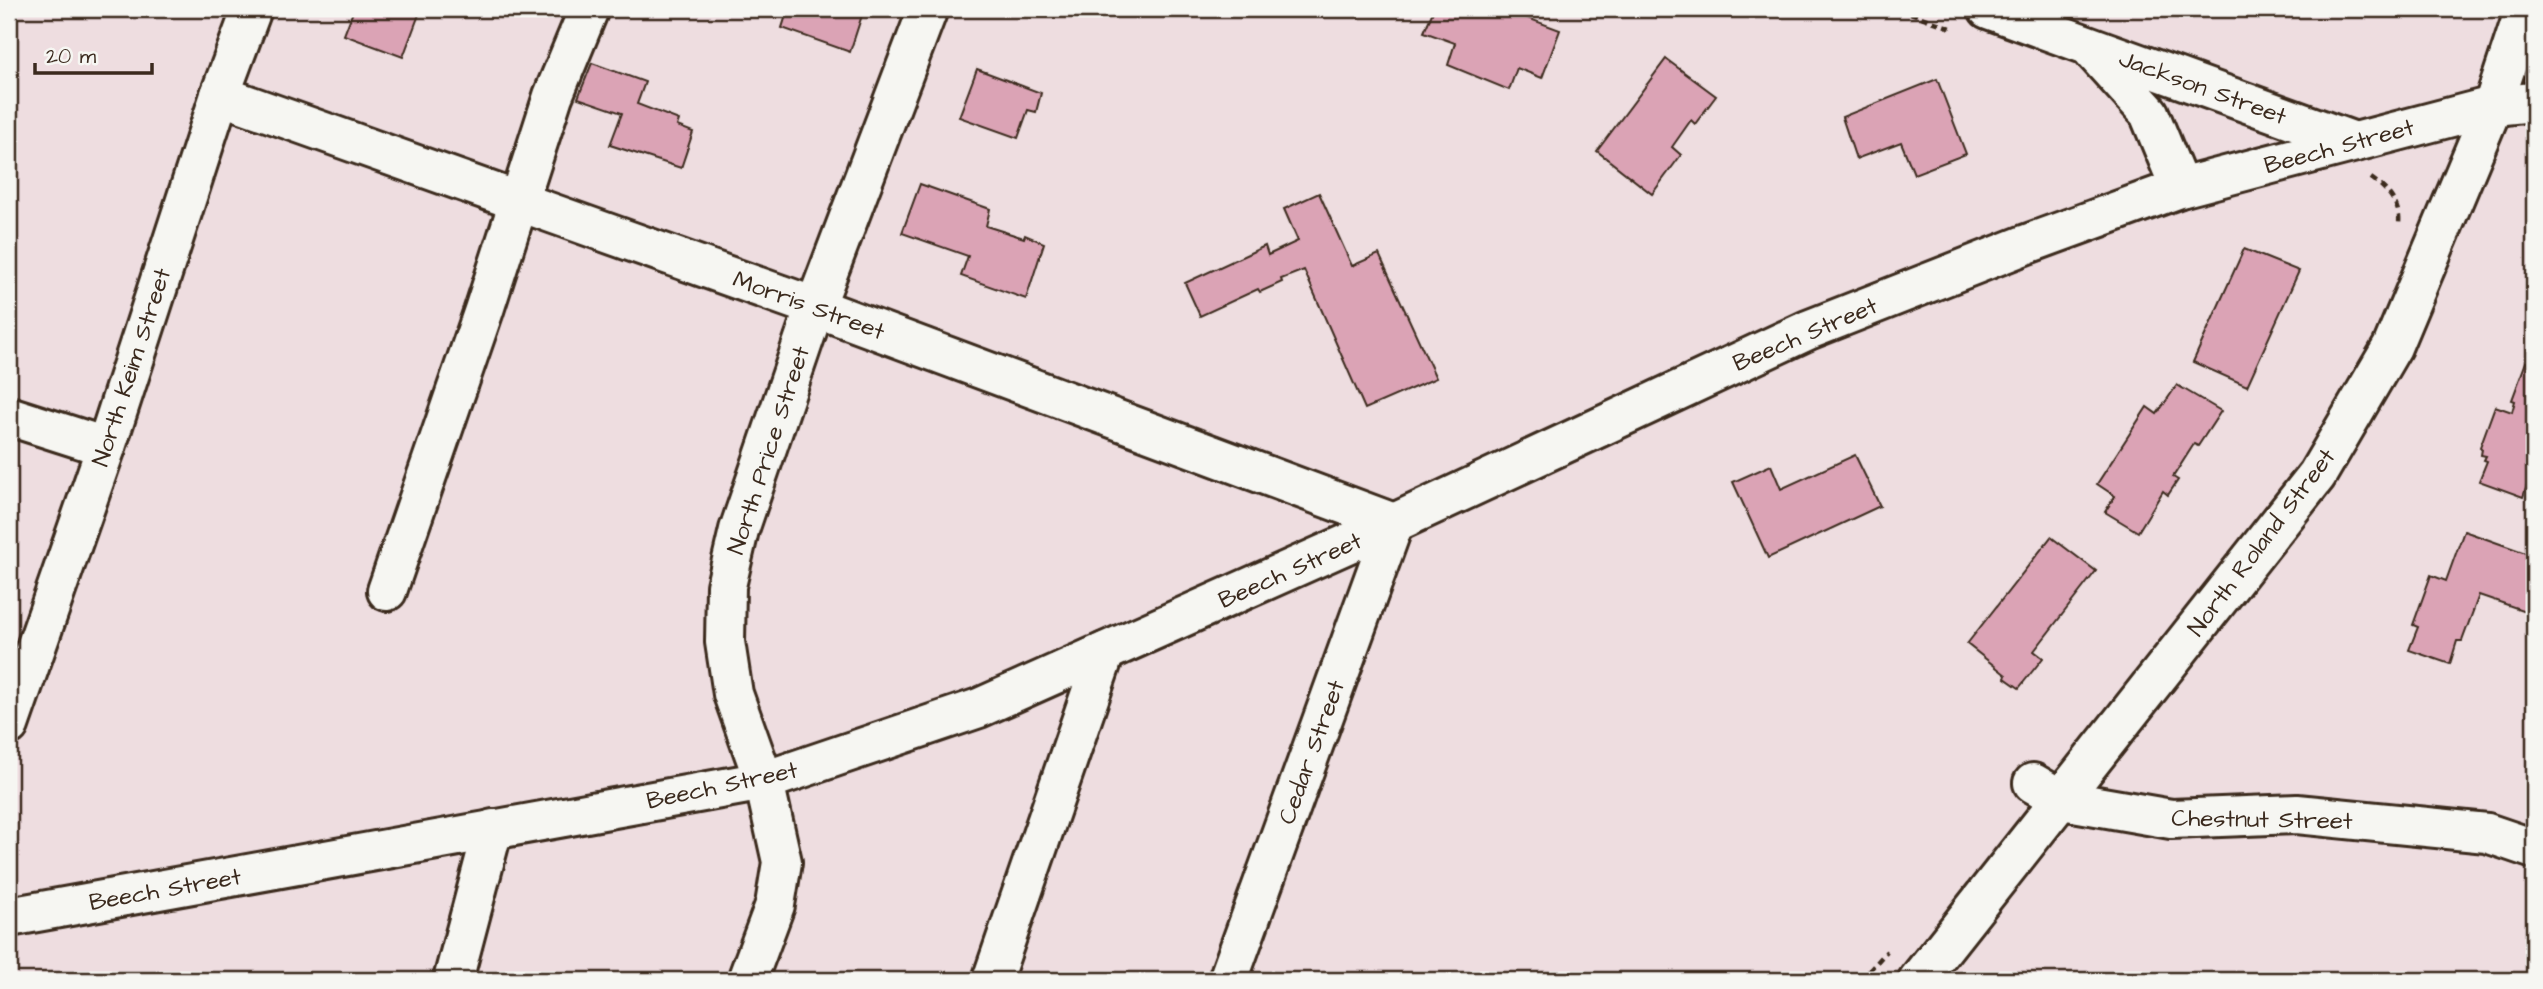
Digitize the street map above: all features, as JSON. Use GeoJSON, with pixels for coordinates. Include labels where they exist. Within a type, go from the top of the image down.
{"type":"FeatureCollection","features":[{"type":"Feature","properties":{"kind":"street","name":"North Keim Street"},"geometry":{"type":"LineString","coordinates":[[9,725],[106,447],[220,95],[252,9]]}},
{"type":"Feature","properties":{"kind":"street"},"geometry":{"type":"LineString","coordinates":[[387,591],[553,96],[589,9]]}},
{"type":"Feature","properties":{"kind":"street","name":"North Price Street"},"geometry":{"type":"LineString","coordinates":[[747,980],[775,905],[782,862],[764,781],[733,694],[725,642],[726,586],[739,530],[815,307],[928,9]]}},
{"type":"Feature","properties":{"kind":"street","name":"North Roland Street"},"geometry":{"type":"LineString","coordinates":[[1918,980],[2048,791],[2317,475],[2392,347],[2493,106],[2525,9]]}},
{"type":"Feature","properties":{"kind":"street","name":"Jackson Street"},"geometry":{"type":"LineString","coordinates":[[1977,21],[2090,46],[2356,142]]}},
{"type":"Feature","properties":{"kind":"street","name":"Jackson Street"},"geometry":{"type":"LineString","coordinates":[[2090,46],[2149,113],[2180,188]]}},
{"type":"Feature","properties":{"kind":"street","name":"Morris Street"},"geometry":{"type":"LineString","coordinates":[[220,95],[815,307],[1394,523]]}},
{"type":"Feature","properties":{"kind":"street","name":"Beech Street"},"geometry":{"type":"LineString","coordinates":[[9,917],[764,781],[979,708],[1394,523],[1808,330],[2027,244],[2180,188],[2493,106],[2534,102]]}},
{"type":"Feature","properties":{"kind":"street"},"geometry":{"type":"LineString","coordinates":[[9,416],[106,447]]}},
{"type":"Feature","properties":{"kind":"street","name":"Cedar Street"},"geometry":{"type":"LineString","coordinates":[[1228,980],[1394,523]]}},
{"type":"Feature","properties":{"kind":"street"},"geometry":{"type":"LineString","coordinates":[[992,980],[1105,652]]}},
{"type":"Feature","properties":{"kind":"street","name":"Chestnut Street"},"geometry":{"type":"LineString","coordinates":[[2048,791],[2171,818],[2297,814],[2487,833],[2534,849]]}},
{"type":"Feature","properties":{"kind":"street"},"geometry":{"type":"LineString","coordinates":[[453,980],[493,829]]}},
{"type":"Feature","properties":{"kind":"path"},"geometry":{"type":"LineString","coordinates":[[1899,9],[1977,21]]}},
{"type":"Feature","properties":{"kind":"path"},"geometry":{"type":"LineString","coordinates":[[2368,177],[2385,188],[2400,212],[2398,236]]}},
{"type":"Feature","properties":{"kind":"path"},"geometry":{"type":"LineString","coordinates":[[1861,980],[1888,950]]}},
{"type":"Feature","properties":{"kind":"building"},"geometry":{"type":"Polygon","coordinates":[[[354,9],[421,9],[403,57],[344,35],[354,9]]]}},
{"type":"Feature","properties":{"kind":"building"},"geometry":{"type":"Polygon","coordinates":[[[788,9],[864,9],[850,52],[782,28],[788,9]]]}},
{"type":"Feature","properties":{"kind":"building"},"geometry":{"type":"Polygon","coordinates":[[[1434,9],[1503,9],[1560,30],[1542,78],[1517,68],[1509,90],[1448,65],[1455,43],[1424,32],[1434,9]]]}},
{"type":"Feature","properties":{"kind":"building"},"geometry":{"type":"Polygon","coordinates":[[[1666,59],[1716,96],[1695,124],[1691,120],[1672,147],[1681,155],[1652,194],[1597,151],[1666,59]]]}},
{"type":"Feature","properties":{"kind":"building"},"geometry":{"type":"Polygon","coordinates":[[[592,63],[645,82],[637,104],[679,120],[677,126],[693,132],[681,168],[610,145],[622,113],[578,98],[592,63]]]}},
{"type":"Feature","properties":{"kind":"building"},"geometry":{"type":"Polygon","coordinates":[[[977,69],[1041,93],[1036,112],[1028,110],[1018,138],[959,117],[977,69]]]}},
{"type":"Feature","properties":{"kind":"building"},"geometry":{"type":"Polygon","coordinates":[[[1937,79],[1966,154],[1914,174],[1901,142],[1856,159],[1842,117],[1937,79]]]}},
{"type":"Feature","properties":{"kind":"building"},"geometry":{"type":"Polygon","coordinates":[[[920,184],[990,209],[986,226],[1024,238],[1025,235],[1044,243],[1026,299],[961,276],[968,256],[902,233],[920,184]]]}},
{"type":"Feature","properties":{"kind":"building"},"geometry":{"type":"Polygon","coordinates":[[[1319,193],[1352,266],[1379,254],[1436,378],[1365,409],[1304,270],[1281,279],[1282,282],[1260,292],[1258,289],[1200,316],[1185,283],[1265,246],[1268,255],[1298,241],[1284,209],[1319,193]]]}},
{"type":"Feature","properties":{"kind":"building"},"geometry":{"type":"Polygon","coordinates":[[[2244,249],[2299,271],[2247,386],[2193,362],[2244,249]]]}},
{"type":"Feature","properties":{"kind":"building"},"geometry":{"type":"Polygon","coordinates":[[[2526,362],[2534,365],[2534,478],[2530,477],[2523,497],[2479,481],[2487,461],[2484,460],[2486,456],[2481,455],[2480,447],[2495,406],[2512,412],[2515,401],[2512,400],[2526,362]]]}},
{"type":"Feature","properties":{"kind":"building"},"geometry":{"type":"Polygon","coordinates":[[[2177,385],[2221,411],[2198,446],[2194,444],[2173,477],[2178,480],[2168,495],[2163,491],[2138,532],[2105,512],[2115,496],[2097,484],[2147,407],[2157,414],[2177,385]]]}},
{"type":"Feature","properties":{"kind":"building"},"geometry":{"type":"Polygon","coordinates":[[[1855,455],[1880,506],[1768,558],[1733,482],[1771,465],[1781,489],[1855,455]]]}},
{"type":"Feature","properties":{"kind":"building"},"geometry":{"type":"Polygon","coordinates":[[[2464,531],[2534,556],[2534,603],[2531,613],[2479,595],[2462,641],[2457,641],[2450,664],[2409,650],[2418,627],[2413,625],[2431,575],[2446,581],[2464,531]]]}},
{"type":"Feature","properties":{"kind":"building"},"geometry":{"type":"Polygon","coordinates":[[[2051,537],[2096,571],[2034,651],[2043,658],[2019,688],[1967,644],[2051,537]]]}}]}
